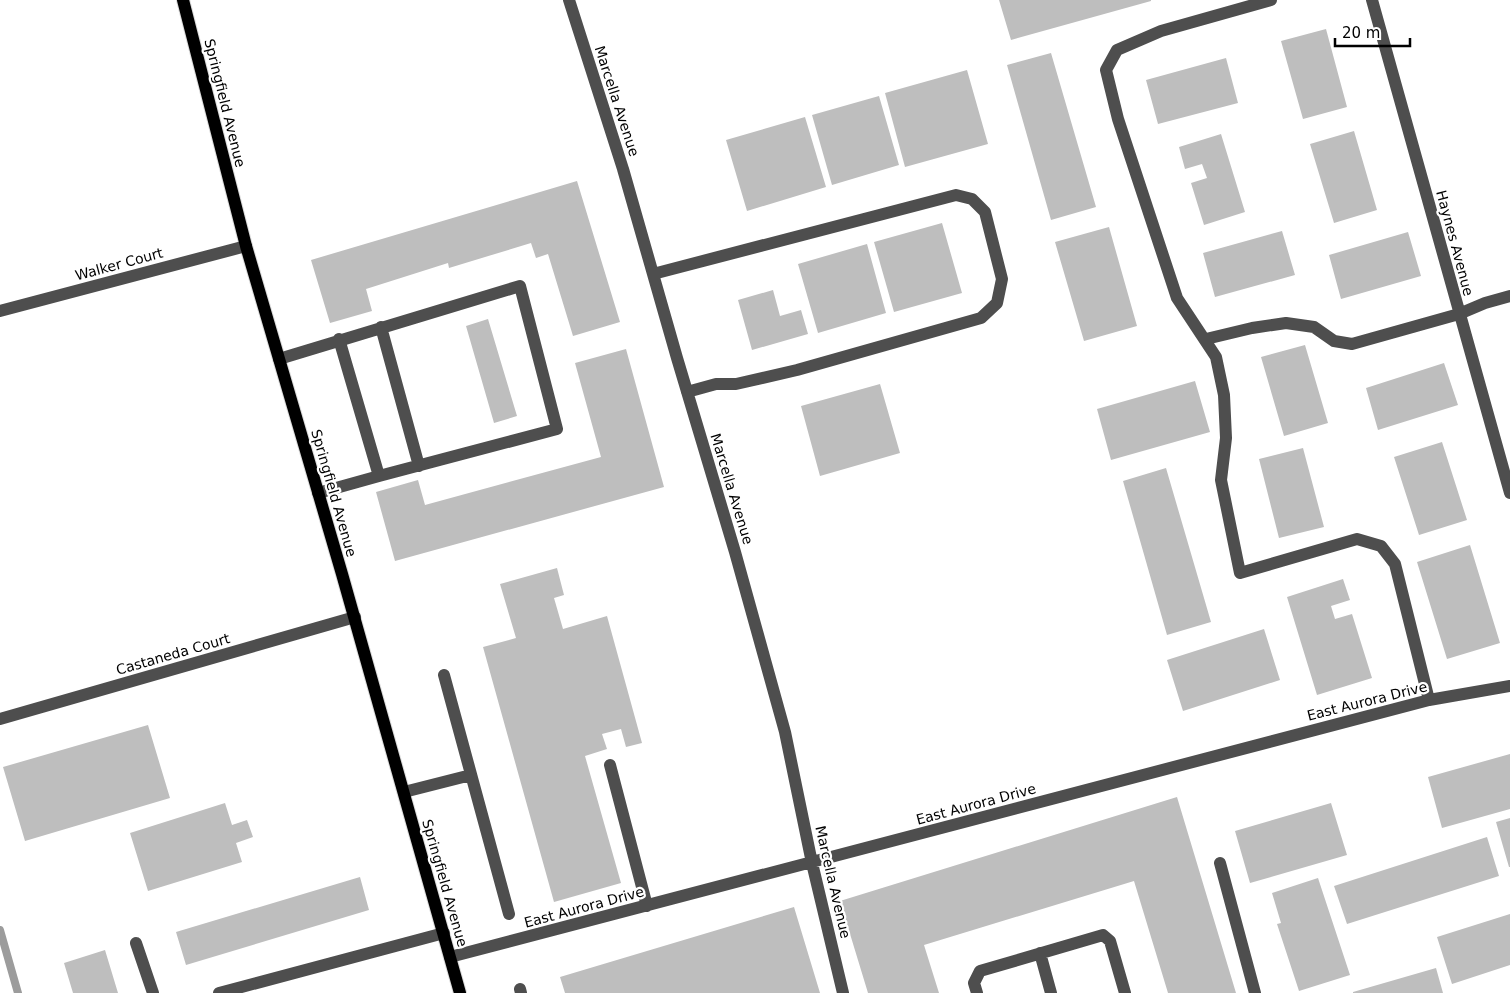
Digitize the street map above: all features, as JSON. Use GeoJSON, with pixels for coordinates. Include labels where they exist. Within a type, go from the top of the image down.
{"type":"FeatureCollection","features":[{"type":"Feature","properties":{"kind":"main road","name":"Springfield Avenue"},"geometry":{"type":"LineString","coordinates":[[183,0],[246,246],[354,617],[460,993]]}},
{"type":"Feature","properties":{"kind":"street","name":"Marcella Avenue"},"geometry":{"type":"LineString","coordinates":[[569,0],[623,168],[652,274],[735,552],[785,732],[812,863],[843,993]]}},
{"type":"Feature","properties":{"kind":"street"},"geometry":{"type":"LineString","coordinates":[[1271,0],[1161,31],[1117,50],[1106,70],[1118,120],[1177,298],[1206,339],[1216,357],[1224,395],[1226,438],[1221,480],[1240,573],[1357,539],[1381,546],[1395,564],[1429,700]]}},
{"type":"Feature","properties":{"kind":"street","name":"Haynes Avenue"},"geometry":{"type":"LineString","coordinates":[[1372,0],[1510,493]]}},
{"type":"Feature","properties":{"kind":"street"},"geometry":{"type":"LineString","coordinates":[[652,274],[956,195],[972,198],[986,212],[1002,279],[997,303],[981,318],[797,370],[736,384],[716,384],[687,392]]}},
{"type":"Feature","properties":{"kind":"street","name":"Walker Court"},"geometry":{"type":"LineString","coordinates":[[0,311],[246,246]]}},
{"type":"Feature","properties":{"kind":"street"},"geometry":{"type":"LineString","coordinates":[[279,358],[520,286],[557,429],[318,493]]}},
{"type":"Feature","properties":{"kind":"street"},"geometry":{"type":"LineString","coordinates":[[1206,339],[1252,328],[1286,323],[1314,327],[1334,341],[1352,344],[1459,314],[1484,303],[1510,296]]}},
{"type":"Feature","properties":{"kind":"street"},"geometry":{"type":"LineString","coordinates":[[381,328],[419,466]]}},
{"type":"Feature","properties":{"kind":"street"},"geometry":{"type":"LineString","coordinates":[[339,340],[379,476]]}},
{"type":"Feature","properties":{"kind":"street","name":"Castaneda Court"},"geometry":{"type":"LineString","coordinates":[[0,719],[354,617]]}},
{"type":"Feature","properties":{"kind":"street"},"geometry":{"type":"LineString","coordinates":[[444,676],[509,914]]}},
{"type":"Feature","properties":{"kind":"street","name":"East Aurora Drive"},"geometry":{"type":"LineString","coordinates":[[450,957],[1429,700],[1510,686]]}},
{"type":"Feature","properties":{"kind":"street"},"geometry":{"type":"LineString","coordinates":[[610,764],[647,906]]}},
{"type":"Feature","properties":{"kind":"street"},"geometry":{"type":"LineString","coordinates":[[404,792],[471,775]]}},
{"type":"Feature","properties":{"kind":"street"},"geometry":{"type":"LineString","coordinates":[[1220,863],[1255,993]]}},
{"type":"Feature","properties":{"kind":"street"},"geometry":{"type":"LineString","coordinates":[[219,993],[444,933]]}},
{"type":"Feature","properties":{"kind":"street"},"geometry":{"type":"LineString","coordinates":[[977,993],[974,983],[980,971],[1102,935],[1110,941],[1125,993]]}},
{"type":"Feature","properties":{"kind":"street"},"geometry":{"type":"LineString","coordinates":[[136,943],[153,993]]}},
{"type":"Feature","properties":{"kind":"street"},"geometry":{"type":"LineString","coordinates":[[1040,953],[1051,993]]}},
{"type":"Feature","properties":{"kind":"building"},"geometry":{"type":"Polygon","coordinates":[[[999,0],[1151,0],[1151,1],[1011,40],[999,0]]]}},
{"type":"Feature","properties":{"kind":"building"},"geometry":{"type":"Polygon","coordinates":[[[1326,29],[1347,107],[1303,119],[1281,41],[1326,29]]]}},
{"type":"Feature","properties":{"kind":"building"},"geometry":{"type":"Polygon","coordinates":[[[1051,53],[1096,207],[1051,220],[1007,65],[1051,53]]]}},
{"type":"Feature","properties":{"kind":"building"},"geometry":{"type":"Polygon","coordinates":[[[1226,58],[1238,103],[1158,124],[1146,80],[1226,58]]]}},
{"type":"Feature","properties":{"kind":"building"},"geometry":{"type":"Polygon","coordinates":[[[967,70],[988,144],[905,167],[885,93],[967,70]]]}},
{"type":"Feature","properties":{"kind":"building"},"geometry":{"type":"Polygon","coordinates":[[[879,96],[899,165],[832,185],[812,115],[879,96]]]}},
{"type":"Feature","properties":{"kind":"building"},"geometry":{"type":"Polygon","coordinates":[[[805,117],[826,187],[747,211],[726,140],[805,117]]]}},
{"type":"Feature","properties":{"kind":"building"},"geometry":{"type":"Polygon","coordinates":[[[1354,131],[1377,210],[1334,223],[1310,144],[1354,131]]]}},
{"type":"Feature","properties":{"kind":"building"},"geometry":{"type":"Polygon","coordinates":[[[1221,134],[1245,212],[1204,225],[1191,183],[1207,178],[1202,164],[1185,169],[1179,147],[1221,134]]]}},
{"type":"Feature","properties":{"kind":"building"},"geometry":{"type":"Polygon","coordinates":[[[577,181],[620,322],[573,336],[548,254],[536,258],[531,243],[449,268],[448,263],[366,289],[372,311],[330,323],[311,260],[577,181]]]}},
{"type":"Feature","properties":{"kind":"building"},"geometry":{"type":"Polygon","coordinates":[[[942,223],[962,293],[894,312],[874,242],[942,223]]]}},
{"type":"Feature","properties":{"kind":"building"},"geometry":{"type":"Polygon","coordinates":[[[1109,227],[1137,326],[1084,341],[1055,242],[1109,227]]]}},
{"type":"Feature","properties":{"kind":"building"},"geometry":{"type":"Polygon","coordinates":[[[1282,231],[1295,275],[1215,297],[1203,253],[1282,231]]]}},
{"type":"Feature","properties":{"kind":"building"},"geometry":{"type":"Polygon","coordinates":[[[1408,232],[1421,276],[1341,299],[1329,255],[1408,232]]]}},
{"type":"Feature","properties":{"kind":"building"},"geometry":{"type":"Polygon","coordinates":[[[867,244],[886,313],[818,333],[798,264],[867,244]]]}},
{"type":"Feature","properties":{"kind":"building"},"geometry":{"type":"Polygon","coordinates":[[[773,290],[780,316],[801,310],[808,334],[752,350],[738,300],[773,290]]]}},
{"type":"Feature","properties":{"kind":"building"},"geometry":{"type":"Polygon","coordinates":[[[488,319],[517,416],[494,423],[466,326],[488,319]]]}},
{"type":"Feature","properties":{"kind":"building"},"geometry":{"type":"Polygon","coordinates":[[[1305,345],[1328,423],[1284,436],[1261,357],[1305,345]]]}},
{"type":"Feature","properties":{"kind":"building"},"geometry":{"type":"Polygon","coordinates":[[[626,349],[664,487],[395,561],[376,492],[418,480],[425,505],[601,457],[575,363],[626,349]]]}},
{"type":"Feature","properties":{"kind":"building"},"geometry":{"type":"Polygon","coordinates":[[[1444,363],[1458,405],[1378,430],[1366,388],[1444,363]]]}},
{"type":"Feature","properties":{"kind":"building"},"geometry":{"type":"Polygon","coordinates":[[[1195,381],[1210,432],[1111,460],[1097,409],[1195,381]]]}},
{"type":"Feature","properties":{"kind":"building"},"geometry":{"type":"Polygon","coordinates":[[[880,384],[900,453],[820,476],[801,406],[880,384]]]}},
{"type":"Feature","properties":{"kind":"building"},"geometry":{"type":"Polygon","coordinates":[[[1442,442],[1467,520],[1419,535],[1394,457],[1442,442]]]}},
{"type":"Feature","properties":{"kind":"building"},"geometry":{"type":"Polygon","coordinates":[[[1303,448],[1324,527],[1279,538],[1259,459],[1303,448]]]}},
{"type":"Feature","properties":{"kind":"building"},"geometry":{"type":"Polygon","coordinates":[[[1166,468],[1211,622],[1167,635],[1123,481],[1166,468]]]}},
{"type":"Feature","properties":{"kind":"building"},"geometry":{"type":"Polygon","coordinates":[[[1470,545],[1500,643],[1447,659],[1417,562],[1470,545]]]}},
{"type":"Feature","properties":{"kind":"building"},"geometry":{"type":"Polygon","coordinates":[[[557,568],[564,595],[554,598],[563,629],[607,616],[642,743],[626,747],[621,729],[602,734],[607,749],[585,756],[621,883],[554,902],[483,647],[516,638],[500,584],[557,568]]]}},
{"type":"Feature","properties":{"kind":"building"},"geometry":{"type":"Polygon","coordinates":[[[1343,579],[1350,600],[1331,606],[1335,619],[1352,614],[1372,678],[1317,695],[1287,597],[1343,579]]]}},
{"type":"Feature","properties":{"kind":"building"},"geometry":{"type":"Polygon","coordinates":[[[1264,629],[1280,680],[1183,711],[1167,660],[1264,629]]]}},
{"type":"Feature","properties":{"kind":"building"},"geometry":{"type":"Polygon","coordinates":[[[148,725],[170,798],[25,841],[3,767],[148,725]]]}},
{"type":"Feature","properties":{"kind":"building"},"geometry":{"type":"Polygon","coordinates":[[[1510,754],[1510,809],[1442,828],[1428,777],[1510,754]]]}},
{"type":"Feature","properties":{"kind":"building"},"geometry":{"type":"Polygon","coordinates":[[[1177,797],[1236,993],[1168,993],[1134,881],[924,945],[939,993],[868,993],[840,901],[1177,797]]]}},
{"type":"Feature","properties":{"kind":"building"},"geometry":{"type":"Polygon","coordinates":[[[225,803],[232,825],[247,820],[253,837],[236,843],[242,862],[148,891],[130,833],[225,803]]]}},
{"type":"Feature","properties":{"kind":"building"},"geometry":{"type":"Polygon","coordinates":[[[1331,803],[1347,855],[1250,883],[1235,831],[1331,803]]]}},
{"type":"Feature","properties":{"kind":"building"},"geometry":{"type":"Polygon","coordinates":[[[1510,818],[1510,867],[1509,867],[1496,822],[1510,818]]]}},
{"type":"Feature","properties":{"kind":"building"},"geometry":{"type":"Polygon","coordinates":[[[1487,837],[1499,876],[1347,924],[1334,886],[1487,837]]]}},
{"type":"Feature","properties":{"kind":"building"},"geometry":{"type":"Polygon","coordinates":[[[360,877],[369,910],[186,965],[176,932],[360,877]]]}},
{"type":"Feature","properties":{"kind":"building"},"geometry":{"type":"Polygon","coordinates":[[[1318,878],[1350,975],[1299,991],[1277,924],[1281,923],[1272,893],[1318,878]]]}},
{"type":"Feature","properties":{"kind":"building"},"geometry":{"type":"Polygon","coordinates":[[[794,907],[820,993],[565,993],[560,977],[794,907]]]}},
{"type":"Feature","properties":{"kind":"building"},"geometry":{"type":"Polygon","coordinates":[[[1510,914],[1510,965],[1452,984],[1437,937],[1510,914]]]}},
{"type":"Feature","properties":{"kind":"building"},"geometry":{"type":"Polygon","coordinates":[[[105,950],[118,993],[73,993],[64,963],[105,950]]]}},
{"type":"Feature","properties":{"kind":"building"},"geometry":{"type":"Polygon","coordinates":[[[1436,968],[1443,993],[1353,993],[1353,992],[1436,968]]]}},
{"type":"Feature","properties":{"kind":"waterway"},"geometry":{"type":"LineString","coordinates":[[0,930],[18,993]]}}]}
